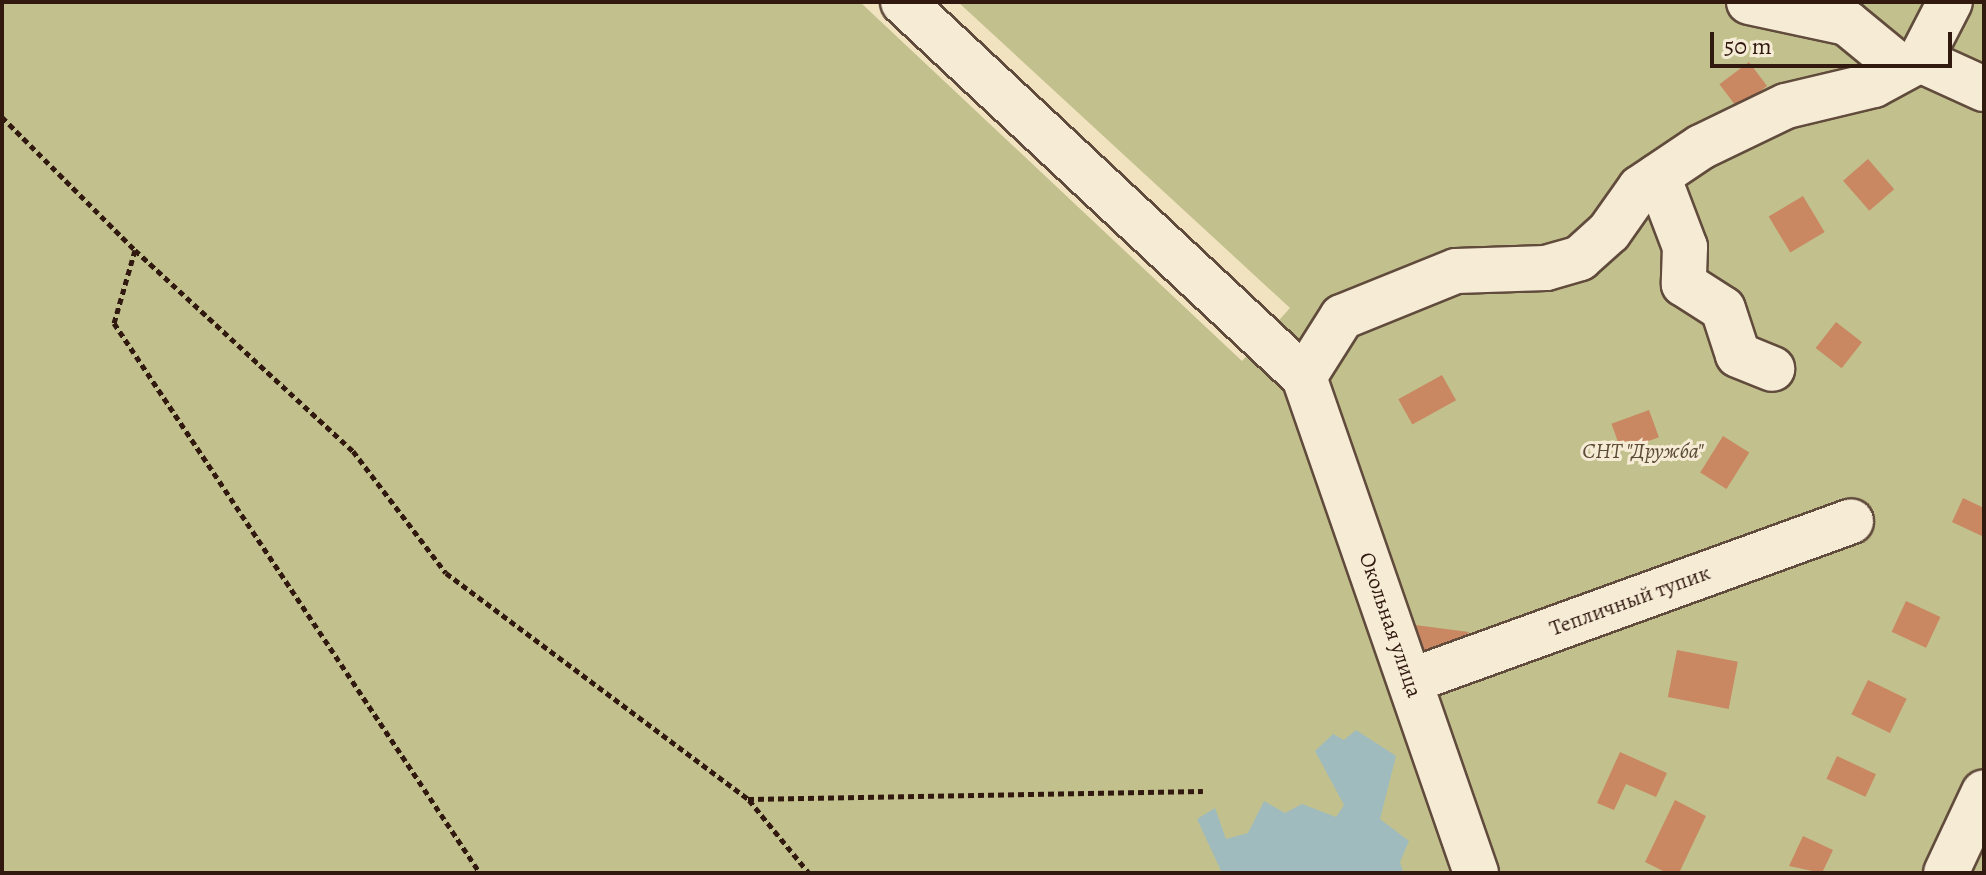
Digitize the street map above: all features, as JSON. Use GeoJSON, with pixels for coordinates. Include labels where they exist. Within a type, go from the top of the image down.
{"type":"FeatureCollection","features":[{"type":"Feature","properties":{"kind":"street"},"geometry":{"type":"LineString","coordinates":[[903,2],[1304,377],[1342,317],[1456,271],[1546,268],[1580,258],[1609,232],[1640,188],[1701,147],[1786,106],[1874,85],[1912,65],[1950,2]]}},
{"type":"Feature","properties":{"kind":"street"},"geometry":{"type":"LineString","coordinates":[[1749,2],[1847,23],[1912,65],[1984,89]]}},
{"type":"Feature","properties":{"kind":"street"},"geometry":{"type":"LineString","coordinates":[[1658,176],[1685,247],[1684,284],[1723,309],[1738,355],[1772,369]]}},
{"type":"Feature","properties":{"kind":"street","name":"Окольная улица"},"geometry":{"type":"LineString","coordinates":[[1304,377],[1476,873]]}},
{"type":"Feature","properties":{"kind":"street","name":"Тепличный тупик"},"geometry":{"type":"LineString","coordinates":[[1410,681],[1851,521]]}},
{"type":"Feature","properties":{"kind":"street"},"geometry":{"type":"LineString","coordinates":[[1946,873],[1984,792]]}},
{"type":"Feature","properties":{"kind":"path"},"geometry":{"type":"LineString","coordinates":[[2,117],[135,250],[353,451],[446,573],[748,799],[809,873]]}},
{"type":"Feature","properties":{"kind":"path"},"geometry":{"type":"LineString","coordinates":[[135,250],[114,323],[480,873]]}},
{"type":"Feature","properties":{"kind":"path"},"geometry":{"type":"LineString","coordinates":[[748,799],[1203,791]]}},
{"type":"Feature","properties":{"kind":"green space","name":"СНТ \"Дружба\""},"geometry":{"type":"Polygon","coordinates":[[[2,2],[860,2],[1242,361],[1290,308],[958,2],[1984,2],[1984,873],[2,873],[2,2]]]}},
{"type":"Feature","properties":{"kind":"water"},"geometry":{"type":"Polygon","coordinates":[[[1356,730],[1396,756],[1380,819],[1409,841],[1400,862],[1403,872],[1423,873],[1222,873],[1197,819],[1215,808],[1226,839],[1248,833],[1264,801],[1285,813],[1302,804],[1336,817],[1344,805],[1315,751],[1333,734],[1344,740],[1356,730]]]}},
{"type":"Feature","properties":{"kind":"building"},"geometry":{"type":"Polygon","coordinates":[[[1749,62],[1767,86],[1738,108],[1719,84],[1749,62]]]}},
{"type":"Feature","properties":{"kind":"building"},"geometry":{"type":"Polygon","coordinates":[[[1868,159],[1894,189],[1869,211],[1843,181],[1868,159]]]}},
{"type":"Feature","properties":{"kind":"building"},"geometry":{"type":"Polygon","coordinates":[[[1803,196],[1825,232],[1790,253],[1769,217],[1803,196]]]}},
{"type":"Feature","properties":{"kind":"building"},"geometry":{"type":"Polygon","coordinates":[[[1836,322],[1862,342],[1842,368],[1816,348],[1836,322]]]}},
{"type":"Feature","properties":{"kind":"building"},"geometry":{"type":"Polygon","coordinates":[[[1442,375],[1456,400],[1412,425],[1398,399],[1442,375]]]}},
{"type":"Feature","properties":{"kind":"building"},"geometry":{"type":"Polygon","coordinates":[[[1649,410],[1659,437],[1621,451],[1611,424],[1649,410]]]}},
{"type":"Feature","properties":{"kind":"building"},"geometry":{"type":"Polygon","coordinates":[[[1723,436],[1749,452],[1727,489],[1700,472],[1723,436]]]}},
{"type":"Feature","properties":{"kind":"building"},"geometry":{"type":"Polygon","coordinates":[[[1963,498],[1984,508],[1984,537],[1952,522],[1963,498]]]}},
{"type":"Feature","properties":{"kind":"building"},"geometry":{"type":"Polygon","coordinates":[[[1906,601],[1940,617],[1926,648],[1892,632],[1906,601]]]}},
{"type":"Feature","properties":{"kind":"building"},"geometry":{"type":"Polygon","coordinates":[[[1415,625],[1469,632],[1456,650],[1413,658],[1415,625]]]}},
{"type":"Feature","properties":{"kind":"building"},"geometry":{"type":"Polygon","coordinates":[[[1677,650],[1738,662],[1729,709],[1668,697],[1677,650]]]}},
{"type":"Feature","properties":{"kind":"building"},"geometry":{"type":"Polygon","coordinates":[[[1868,680],[1907,699],[1890,733],[1851,714],[1868,680]]]}},
{"type":"Feature","properties":{"kind":"building"},"geometry":{"type":"Polygon","coordinates":[[[1620,752],[1667,773],[1656,797],[1626,784],[1614,810],[1597,803],[1620,752]]]}},
{"type":"Feature","properties":{"kind":"building"},"geometry":{"type":"Polygon","coordinates":[[[1837,756],[1876,774],[1865,797],[1826,779],[1837,756]]]}},
{"type":"Feature","properties":{"kind":"building"},"geometry":{"type":"Polygon","coordinates":[[[1675,800],[1706,816],[1679,873],[1667,873],[1645,862],[1675,800]]]}},
{"type":"Feature","properties":{"kind":"building"},"geometry":{"type":"Polygon","coordinates":[[[1803,836],[1833,850],[1822,873],[1789,866],[1803,836]]]}}]}
